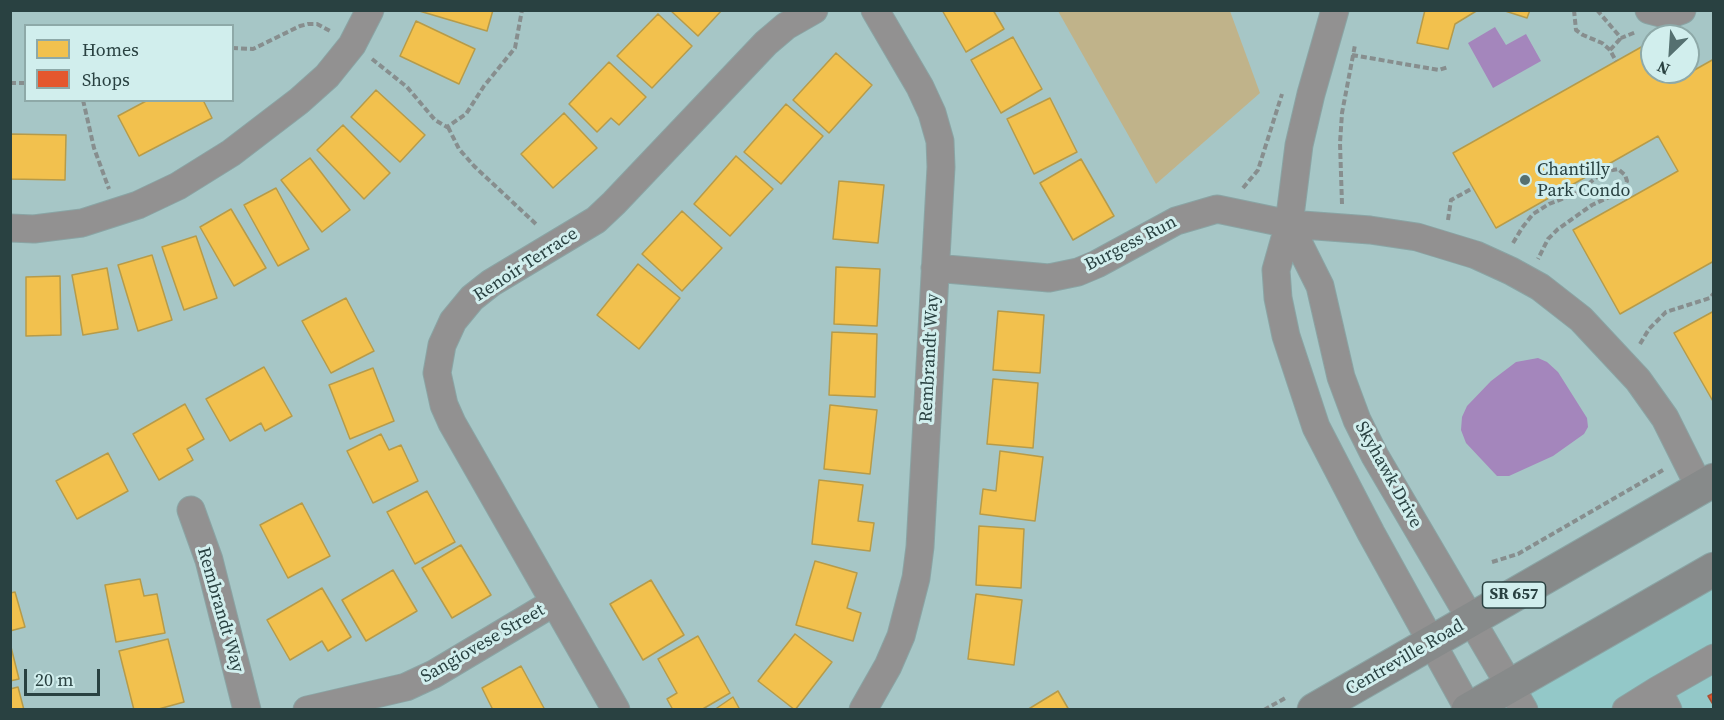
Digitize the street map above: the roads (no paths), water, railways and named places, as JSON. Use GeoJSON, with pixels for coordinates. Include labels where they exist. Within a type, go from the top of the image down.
{"type":"FeatureCollection","features":[{"type":"Feature","properties":{"kind":"main road","name":"Centreville Road"},"geometry":{"type":"LineString","coordinates":[[1314,710],[1707,484]]}},
{"type":"Feature","properties":{"kind":"main road"},"geometry":{"type":"LineString","coordinates":[[1469,709],[1517,697],[1713,569]]}},
{"type":"Feature","properties":{"kind":"street"},"geometry":{"type":"LineString","coordinates":[[10,228],[34,229],[82,223],[138,205],[178,186],[271,125],[327,76],[352,45],[370,10]]}},
{"type":"Feature","properties":{"kind":"street","name":"Renoir Terrace"},"geometry":{"type":"LineString","coordinates":[[616,710],[452,423],[444,405],[437,373],[442,345],[462,309],[472,298],[491,283],[596,220],[766,43],[786,26],[814,10]]}},
{"type":"Feature","properties":{"kind":"street","name":"Rembrandt Way"},"geometry":{"type":"LineString","coordinates":[[863,710],[888,666],[901,636],[916,578],[920,547],[941,167],[940,141],[932,113],[920,87],[875,10]]}},
{"type":"Feature","properties":{"kind":"street"},"geometry":{"type":"LineString","coordinates":[[1335,10],[1299,145],[1289,224],[1276,270],[1278,298],[1286,336],[1316,427],[1430,642],[1469,709]]}},
{"type":"Feature","properties":{"kind":"street"},"geometry":{"type":"LineString","coordinates":[[1649,10],[1668,15],[1682,10]]}},
{"type":"Feature","properties":{"kind":"street","name":"Burgess Run"},"geometry":{"type":"LineString","coordinates":[[935,268],[1049,278],[1078,272],[1184,218],[1217,209],[1289,224],[1370,230],[1417,237],[1476,255],[1511,271],[1540,287],[1581,319],[1638,380],[1665,418],[1684,457],[1707,484]]}},
{"type":"Feature","properties":{"kind":"street","name":"Skyhawk Drive"},"geometry":{"type":"LineString","coordinates":[[1289,224],[1320,286],[1341,377],[1357,420],[1375,456],[1517,697]]}},
{"type":"Feature","properties":{"kind":"street","name":"Rembrandt Way"},"geometry":{"type":"LineString","coordinates":[[191,510],[209,560],[248,710]]}},
{"type":"Feature","properties":{"kind":"street","name":"Sangiovese Street"},"geometry":{"type":"LineString","coordinates":[[307,710],[406,687],[434,674],[554,603]]}},
{"type":"Feature","properties":{"kind":"street"},"geometry":{"type":"LineString","coordinates":[[1626,710],[1663,700],[1713,658]]}},
{"type":"Feature","properties":{"kind":"place","name":"Chantilly Park Condo"},"geometry":{"type":"Point","coordinates":[1525,180]}}]}
